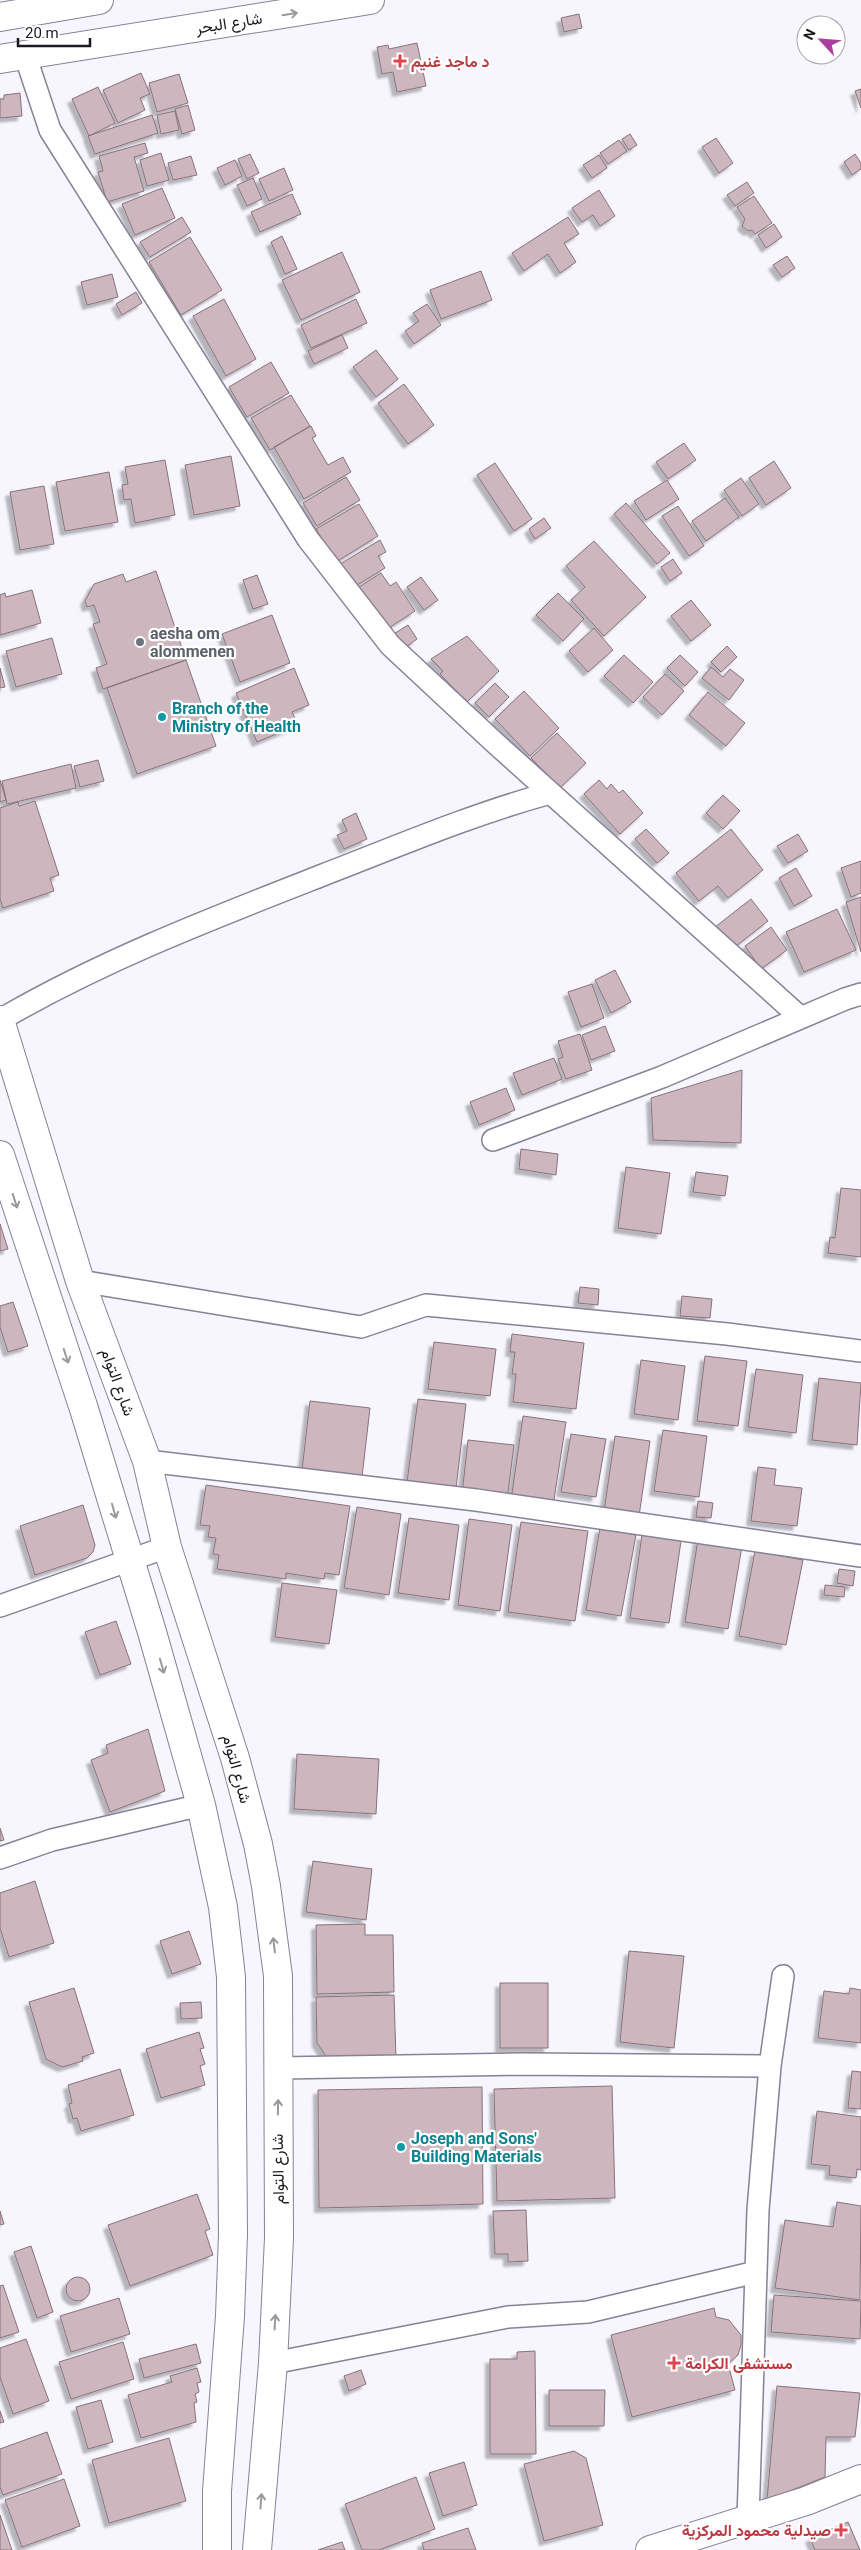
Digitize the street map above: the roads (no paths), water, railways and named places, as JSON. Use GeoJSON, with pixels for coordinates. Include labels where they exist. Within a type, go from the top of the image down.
{"type":"FeatureCollection","features":[{"type":"Feature","properties":{"kind":"main road"},"geometry":{"type":"LineString","coordinates":[[0,16],[99,0]]}},
{"type":"Feature","properties":{"kind":"main road","name":"شارع البحر"},"geometry":{"type":"LineString","coordinates":[[12,57],[370,0]]}},
{"type":"Feature","properties":{"kind":"main road","name":"شارع التوام"},"geometry":{"type":"LineString","coordinates":[[0,1020],[80,1281],[147,1461],[167,1547],[233,1749],[258,1844],[278,1976],[279,2238],[273,2364],[257,2550]]}},
{"type":"Feature","properties":{"kind":"main road"},"geometry":{"type":"LineString","coordinates":[[0,1155],[84,1410],[152,1632],[201,1805],[222,1907],[231,1976],[232,2234],[230,2316],[218,2491],[217,2550]]}},
{"type":"Feature","properties":{"kind":"main road"},"geometry":{"type":"LineString","coordinates":[[650,2550],[806,2501],[861,2479]]}},
{"type":"Feature","properties":{"kind":"street"},"geometry":{"type":"LineString","coordinates":[[12,57],[50,130],[308,539],[390,645],[550,793],[801,1018]]}},
{"type":"Feature","properties":{"kind":"street"},"geometry":{"type":"LineString","coordinates":[[0,1020],[56,988],[186,928],[496,808],[550,793]]}},
{"type":"Feature","properties":{"kind":"street"},"geometry":{"type":"LineString","coordinates":[[493,1140],[662,1077],[861,994]]}},
{"type":"Feature","properties":{"kind":"street"},"geometry":{"type":"LineString","coordinates":[[80,1281],[361,1327],[426,1305],[727,1334],[861,1351]]}},
{"type":"Feature","properties":{"kind":"street"},"geometry":{"type":"LineString","coordinates":[[147,1461],[476,1500],[861,1556]]}},
{"type":"Feature","properties":{"kind":"street"},"geometry":{"type":"LineString","coordinates":[[0,1606],[167,1547]]}},
{"type":"Feature","properties":{"kind":"street"},"geometry":{"type":"LineString","coordinates":[[0,1858],[52,1840],[201,1805]]}},
{"type":"Feature","properties":{"kind":"street"},"geometry":{"type":"LineString","coordinates":[[748,2519],[758,2210],[770,2066],[783,1976]]}},
{"type":"Feature","properties":{"kind":"street"},"geometry":{"type":"LineString","coordinates":[[278,2068],[522,2064],[770,2066]]}},
{"type":"Feature","properties":{"kind":"street"},"geometry":{"type":"LineString","coordinates":[[273,2364],[508,2317],[588,2312],[756,2272]]}},
{"type":"Feature","properties":{"kind":"place","name":"د ماجد غنيم"},"geometry":{"type":"Point","coordinates":[400,61]}},
{"type":"Feature","properties":{"kind":"place","name":"aesha om alommenen"},"geometry":{"type":"Point","coordinates":[140,642]}},
{"type":"Feature","properties":{"kind":"place","name":"Branch of the Ministry of Health"},"geometry":{"type":"Point","coordinates":[162,717]}},
{"type":"Feature","properties":{"kind":"place","name":"Joseph and Sons' Building Materials"},"geometry":{"type":"Point","coordinates":[401,2147]}},
{"type":"Feature","properties":{"kind":"place","name":"مستشفى الكرامة"},"geometry":{"type":"Point","coordinates":[674,2363]}},
{"type":"Feature","properties":{"kind":"place","name":"صيدلية محمود المركزية"},"geometry":{"type":"Point","coordinates":[841,2530]}}]}
